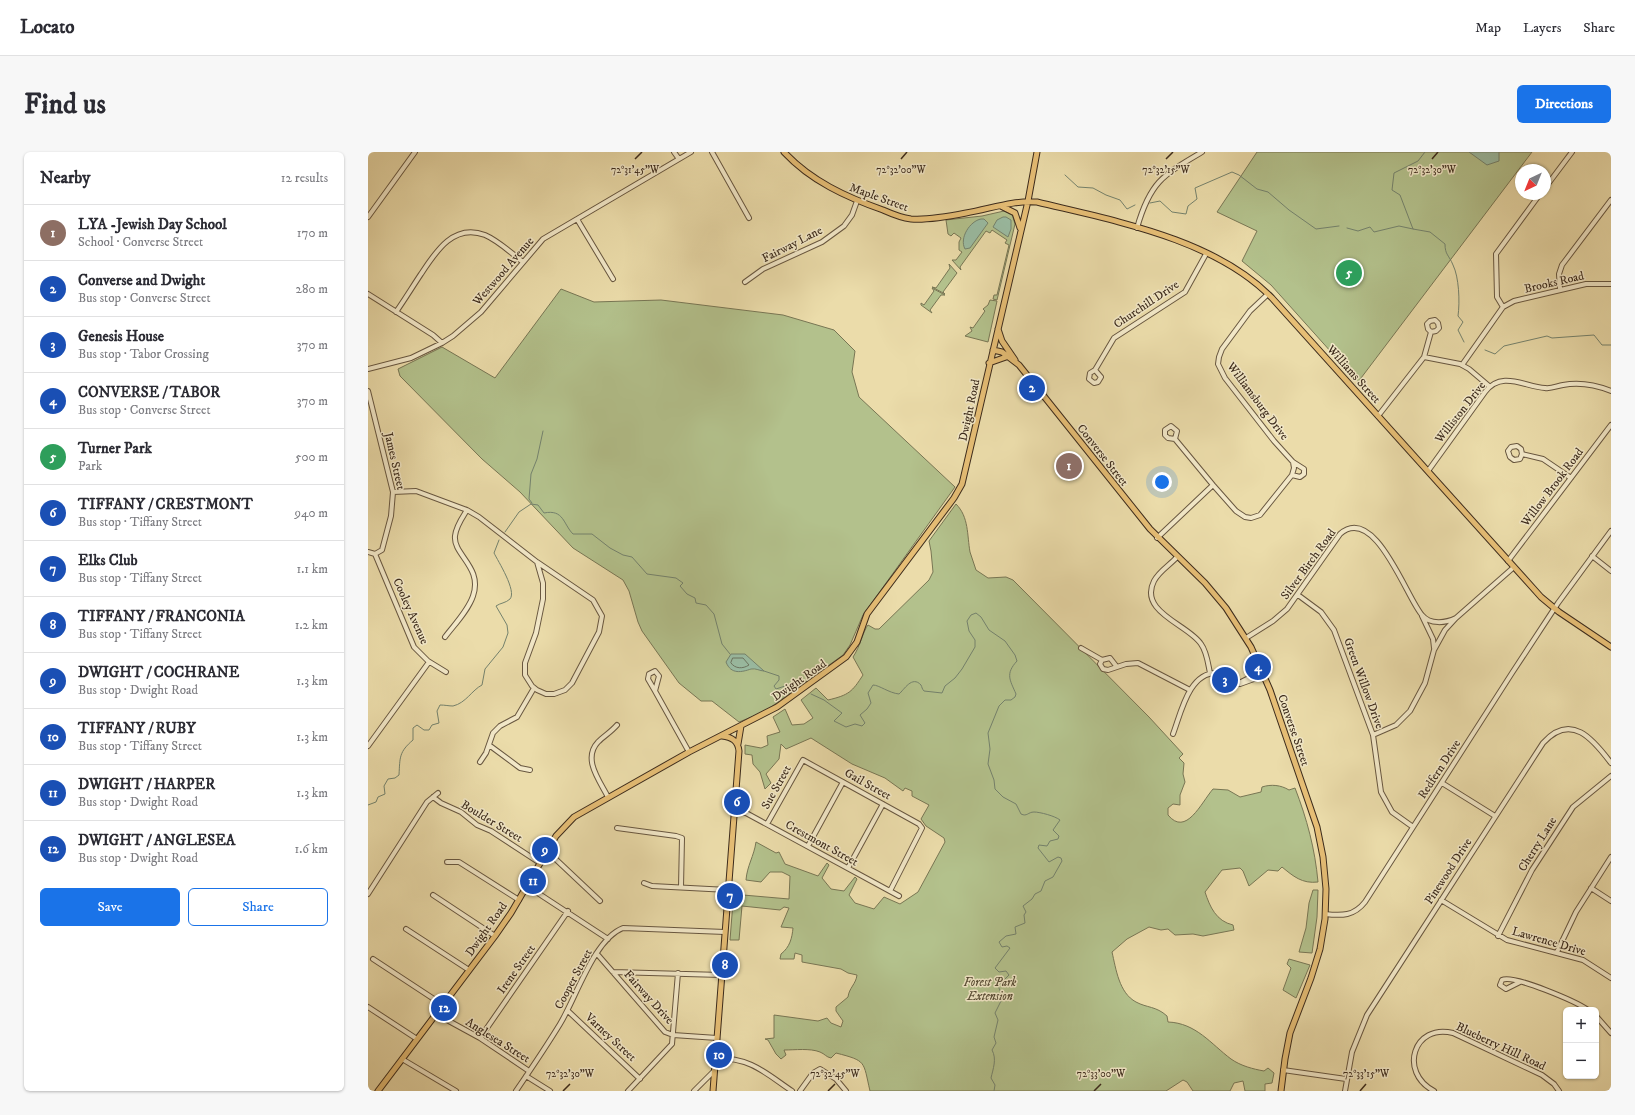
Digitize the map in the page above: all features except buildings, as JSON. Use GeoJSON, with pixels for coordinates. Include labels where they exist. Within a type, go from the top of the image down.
{"type":"FeatureCollection","features":[{"type":"Feature","properties":{"kind":"main road","name":"Maple Street"},"geometry":{"type":"LineString","coordinates":[[784,152],[807,174],[826,186],[857,201],[911,219],[965,214],[1028,201]]}},
{"type":"Feature","properties":{"kind":"main road","name":"Dwight Road"},"geometry":{"type":"LineString","coordinates":[[378,1091],[495,936],[527,886],[558,833],[569,821],[586,809],[689,752],[764,715],[787,701],[840,662],[854,648],[867,614],[954,498],[961,486],[1028,201],[1037,152]]}},
{"type":"Feature","properties":{"kind":"main road","name":"Williams Street"},"geometry":{"type":"LineString","coordinates":[[1028,201],[1137,228],[1166,237],[1206,254],[1238,270],[1268,294],[1541,597],[1555,609],[1611,647]]}},
{"type":"Feature","properties":{"kind":"main road"},"geometry":{"type":"LineString","coordinates":[[1000,206],[1015,213],[1021,230]]}},
{"type":"Feature","properties":{"kind":"main road"},"geometry":{"type":"LineString","coordinates":[[998,329],[1002,341],[1015,361]]}},
{"type":"Feature","properties":{"kind":"main road","name":"Converse Street"},"geometry":{"type":"LineString","coordinates":[[993,350],[1009,356],[1015,361],[1158,538],[1201,579],[1218,598],[1246,638],[1264,673],[1319,835],[1325,877],[1325,914],[1318,959],[1294,1023],[1283,1070],[1281,1091]]}},
{"type":"Feature","properties":{"kind":"main road"},"geometry":{"type":"LineString","coordinates":[[989,363],[1009,356]]}},
{"type":"Feature","properties":{"kind":"main road"},"geometry":{"type":"LineString","coordinates":[[713,1091],[738,744],[741,726]]}},
{"type":"Feature","properties":{"kind":"main road"},"geometry":{"type":"LineString","coordinates":[[721,736],[732,738],[738,744]]}},
{"type":"Feature","properties":{"kind":"street"},"geometry":{"type":"LineString","coordinates":[[368,217],[415,152]]}},
{"type":"Feature","properties":{"kind":"street"},"geometry":{"type":"LineString","coordinates":[[674,152],[679,159]]}},
{"type":"Feature","properties":{"kind":"street","name":"Westwood Avenue"},"geometry":{"type":"LineString","coordinates":[[368,369],[404,360],[442,343],[474,319],[543,239],[691,152]]}},
{"type":"Feature","properties":{"kind":"street"},"geometry":{"type":"LineString","coordinates":[[712,152],[749,218]]}},
{"type":"Feature","properties":{"kind":"street"},"geometry":{"type":"LineString","coordinates":[[1137,228],[1143,208],[1152,190],[1164,176],[1196,154],[1202,152]]}},
{"type":"Feature","properties":{"kind":"street"},"geometry":{"type":"LineString","coordinates":[[1551,180],[1572,152]]}},
{"type":"Feature","properties":{"kind":"street"},"geometry":{"type":"LineString","coordinates":[[1462,365],[1503,307],[1496,297],[1496,254],[1536,200]]}},
{"type":"Feature","properties":{"kind":"street"},"geometry":{"type":"LineString","coordinates":[[1560,290],[1559,274],[1562,265],[1611,200]]}},
{"type":"Feature","properties":{"kind":"street","name":"Fairway Lane"},"geometry":{"type":"LineString","coordinates":[[745,282],[763,269],[822,242],[844,226],[852,215],[857,201]]}},
{"type":"Feature","properties":{"kind":"street"},"geometry":{"type":"LineString","coordinates":[[577,219],[613,279]]}},
{"type":"Feature","properties":{"kind":"street"},"geometry":{"type":"LineString","coordinates":[[396,312],[436,250],[458,235],[472,232],[484,235],[495,240],[523,262]]}},
{"type":"Feature","properties":{"kind":"street","name":"Churchill Drive"},"geometry":{"type":"LineString","coordinates":[[1095,370],[1114,338],[1184,293],[1206,254]]}},
{"type":"Feature","properties":{"kind":"street","name":"Brooks Road"},"geometry":{"type":"LineString","coordinates":[[1503,307],[1514,301],[1560,290],[1594,283],[1611,284]]}},
{"type":"Feature","properties":{"kind":"street"},"geometry":{"type":"LineString","coordinates":[[368,294],[433,335],[442,343]]}},
{"type":"Feature","properties":{"kind":"street","name":"Williamsburg Drive"},"geometry":{"type":"LineString","coordinates":[[1175,439],[1213,485],[1240,514],[1250,518],[1258,517],[1263,512],[1292,475],[1301,477],[1305,472],[1303,468],[1293,462],[1274,441],[1225,378],[1218,364],[1218,357],[1222,349],[1250,311],[1268,294]]}},
{"type":"Feature","properties":{"kind":"street"},"geometry":{"type":"LineString","coordinates":[[1378,416],[1424,357],[1431,332]]}},
{"type":"Feature","properties":{"kind":"street"},"geometry":{"type":"LineString","coordinates":[[1424,357],[1462,365],[1489,386]]}},
{"type":"Feature","properties":{"kind":"street","name":"Williston Drive"},"geometry":{"type":"LineString","coordinates":[[1428,471],[1489,386],[1502,382],[1513,381],[1545,388],[1583,384],[1611,391]]}},
{"type":"Feature","properties":{"kind":"street","name":"James Street"},"geometry":{"type":"LineString","coordinates":[[368,391],[393,492],[391,516],[385,543],[382,550],[375,554]]}},
{"type":"Feature","properties":{"kind":"street","name":"Willow Brook Road"},"geometry":{"type":"LineString","coordinates":[[1508,561],[1611,425]]}},
{"type":"Feature","properties":{"kind":"street"},"geometry":{"type":"LineString","coordinates":[[1522,454],[1544,458],[1571,478]]}},
{"type":"Feature","properties":{"kind":"street"},"geometry":{"type":"LineString","coordinates":[[1292,475],[1294,467],[1293,462]]}},
{"type":"Feature","properties":{"kind":"street"},"geometry":{"type":"LineString","coordinates":[[1158,538],[1213,485]]}},
{"type":"Feature","properties":{"kind":"street"},"geometry":{"type":"LineString","coordinates":[[393,492],[416,491],[466,510],[479,517],[537,562],[593,600],[600,611],[602,622],[596,638],[568,687],[561,692],[549,694],[534,688],[526,678],[525,667],[536,633],[543,599],[543,583],[537,562]]}},
{"type":"Feature","properties":{"kind":"street"},"geometry":{"type":"LineString","coordinates":[[445,637],[472,597],[474,589],[470,566],[458,550],[455,540],[457,528],[466,510]]}},
{"type":"Feature","properties":{"kind":"street","name":"Silver Birch Road"},"geometry":{"type":"LineString","coordinates":[[1246,638],[1278,618],[1292,604],[1340,534],[1347,530],[1359,530],[1365,532],[1386,552],[1433,638],[1434,650]]}},
{"type":"Feature","properties":{"kind":"street","name":"Redfern Drive"},"geometry":{"type":"LineString","coordinates":[[1325,914],[1347,915],[1361,907],[1515,668],[1592,556],[1611,531]]}},
{"type":"Feature","properties":{"kind":"street"},"geometry":{"type":"LineString","coordinates":[[368,552],[375,554]]}},
{"type":"Feature","properties":{"kind":"street","name":"Cooley Avenue"},"geometry":{"type":"LineString","coordinates":[[375,554],[412,643],[418,652],[429,662],[446,672]]}},
{"type":"Feature","properties":{"kind":"street"},"geometry":{"type":"LineString","coordinates":[[1592,556],[1611,571]]}},
{"type":"Feature","properties":{"kind":"street"},"geometry":{"type":"LineString","coordinates":[[1177,557],[1155,579],[1152,587],[1153,600],[1162,613],[1200,642],[1210,673]]}},
{"type":"Feature","properties":{"kind":"street"},"geometry":{"type":"LineString","coordinates":[[1373,735],[1396,725],[1410,711],[1426,683],[1434,650],[1445,630],[1456,618],[1514,568]]}},
{"type":"Feature","properties":{"kind":"street","name":"Green Willow Drive"},"geometry":{"type":"LineString","coordinates":[[1298,594],[1321,612],[1334,630],[1373,735],[1381,792],[1392,812],[1413,827]]}},
{"type":"Feature","properties":{"kind":"street"},"geometry":{"type":"LineString","coordinates":[[1422,616],[1439,622],[1446,622],[1456,618]]}},
{"type":"Feature","properties":{"kind":"street"},"geometry":{"type":"LineString","coordinates":[[1081,648],[1102,660],[1110,658],[1117,667]]}},
{"type":"Feature","properties":{"kind":"street"},"geometry":{"type":"LineString","coordinates":[[1102,660],[1100,664],[1103,669],[1108,670],[1126,664],[1138,663],[1190,690]]}},
{"type":"Feature","properties":{"kind":"street"},"geometry":{"type":"LineString","coordinates":[[369,744],[429,662]]}},
{"type":"Feature","properties":{"kind":"street"},"geometry":{"type":"LineString","coordinates":[[1173,734],[1190,690],[1197,681],[1210,673],[1227,675],[1232,678],[1236,685],[1264,673]]}},
{"type":"Feature","properties":{"kind":"street"},"geometry":{"type":"LineString","coordinates":[[480,762],[489,745],[492,735],[497,728],[519,715],[534,688]]}},
{"type":"Feature","properties":{"kind":"street"},"geometry":{"type":"LineString","coordinates":[[655,691],[689,752]]}},
{"type":"Feature","properties":{"kind":"street"},"geometry":{"type":"LineString","coordinates":[[608,797],[593,768],[592,757],[593,750],[597,743],[617,726]]}},
{"type":"Feature","properties":{"kind":"street","name":"Pinewood Drive"},"geometry":{"type":"LineString","coordinates":[[1345,1091],[1352,1052],[1362,1023],[1540,747],[1546,740],[1555,734],[1572,730],[1586,734],[1597,744],[1611,763]]}},
{"type":"Feature","properties":{"kind":"street"},"geometry":{"type":"LineString","coordinates":[[489,745],[520,768],[530,770]]}},
{"type":"Feature","properties":{"kind":"street","name":"Gail Street"},"geometry":{"type":"LineString","coordinates":[[803,760],[884,804],[922,827],[890,891]]}},
{"type":"Feature","properties":{"kind":"street","name":"Sue Street"},"geometry":{"type":"LineString","coordinates":[[767,824],[803,760]]}},
{"type":"Feature","properties":{"kind":"street","name":"Cherry Lane"},"geometry":{"type":"LineString","coordinates":[[1498,936],[1532,870],[1573,807],[1611,776]]}},
{"type":"Feature","properties":{"kind":"street"},"geometry":{"type":"LineString","coordinates":[[808,846],[843,782]]}},
{"type":"Feature","properties":{"kind":"street"},"geometry":{"type":"LineString","coordinates":[[1442,783],[1495,816]]}},
{"type":"Feature","properties":{"kind":"street"},"geometry":{"type":"LineString","coordinates":[[368,894],[427,802],[438,793]]}},
{"type":"Feature","properties":{"kind":"street","name":"Boulder Street"},"geometry":{"type":"LineString","coordinates":[[433,797],[441,803],[461,812],[478,825],[491,831],[540,863]]}},
{"type":"Feature","properties":{"kind":"street"},"geometry":{"type":"LineString","coordinates":[[848,868],[884,804]]}},
{"type":"Feature","properties":{"kind":"street","name":"Crestmont Street"},"geometry":{"type":"LineString","coordinates":[[734,811],[746,813],[899,896]]}},
{"type":"Feature","properties":{"kind":"street"},"geometry":{"type":"LineString","coordinates":[[617,828],[682,838],[681,887]]}},
{"type":"Feature","properties":{"kind":"street"},"geometry":{"type":"LineString","coordinates":[[547,851],[600,901]]}},
{"type":"Feature","properties":{"kind":"street"},"geometry":{"type":"LineString","coordinates":[[1557,952],[1573,917],[1611,857]]}},
{"type":"Feature","properties":{"kind":"street"},"geometry":{"type":"LineString","coordinates":[[447,862],[459,862],[518,900]]}},
{"type":"Feature","properties":{"kind":"street"},"geometry":{"type":"LineString","coordinates":[[644,883],[652,886],[728,890]]}},
{"type":"Feature","properties":{"kind":"street"},"geometry":{"type":"LineString","coordinates":[[368,885],[372,888]]}},
{"type":"Feature","properties":{"kind":"street"},"geometry":{"type":"LineString","coordinates":[[527,886],[568,911],[608,939]]}},
{"type":"Feature","properties":{"kind":"street"},"geometry":{"type":"LineString","coordinates":[[1591,888],[1611,901]]}},
{"type":"Feature","properties":{"kind":"street"},"geometry":{"type":"LineString","coordinates":[[433,895],[495,936]]}},
{"type":"Feature","properties":{"kind":"street","name":"Lawrence Drive"},"geometry":{"type":"LineString","coordinates":[[1441,900],[1498,936],[1524,945],[1557,952],[1583,960],[1611,978]]}},
{"type":"Feature","properties":{"kind":"street","name":"Irene Street"},"geometry":{"type":"LineString","coordinates":[[480,1038],[568,911]]}},
{"type":"Feature","properties":{"kind":"street"},"geometry":{"type":"LineString","coordinates":[[406,928],[469,970]]}},
{"type":"Feature","properties":{"kind":"street","name":"Cooper Street"},"geometry":{"type":"LineString","coordinates":[[516,1091],[568,1011],[584,976],[608,939],[615,931],[623,928],[725,932]]}},
{"type":"Feature","properties":{"kind":"street","name":"Fairway Drive"},"geometry":{"type":"LineString","coordinates":[[598,955],[663,1030],[673,1035],[717,1038]]}},
{"type":"Feature","properties":{"kind":"street"},"geometry":{"type":"LineString","coordinates":[[373,959],[443,1005]]}},
{"type":"Feature","properties":{"kind":"street"},"geometry":{"type":"LineString","coordinates":[[613,972],[678,973],[722,976]]}},
{"type":"Feature","properties":{"kind":"street"},"geometry":{"type":"LineString","coordinates":[[628,1091],[670,1048],[674,1041],[673,1035],[678,973]]}},
{"type":"Feature","properties":{"kind":"street"},"geometry":{"type":"LineString","coordinates":[[1520,982],[1562,995],[1583,1007]]}},
{"type":"Feature","properties":{"kind":"street"},"geometry":{"type":"LineString","coordinates":[[368,1007],[417,1039]]}},
{"type":"Feature","properties":{"kind":"street","name":"Varney Street"},"geometry":{"type":"LineString","coordinates":[[568,1011],[640,1079]]}},
{"type":"Feature","properties":{"kind":"street","name":"Anglesea Street"},"geometry":{"type":"LineString","coordinates":[[436,1014],[480,1038],[529,1071]]}},
{"type":"Feature","properties":{"kind":"street"},"geometry":{"type":"LineString","coordinates":[[1599,1019],[1611,1033]]}},
{"type":"Feature","properties":{"kind":"street","name":"Blueberry Hill Road"},"geometry":{"type":"LineString","coordinates":[[1434,1091],[1419,1079],[1414,1069],[1414,1060],[1417,1047],[1422,1040],[1430,1034],[1441,1031],[1453,1032],[1542,1075],[1554,1084],[1559,1091]]}},
{"type":"Feature","properties":{"kind":"street"},"geometry":{"type":"LineString","coordinates":[[716,1058],[733,1058],[748,1062],[792,1091]]}},
{"type":"Feature","properties":{"kind":"street"},"geometry":{"type":"LineString","coordinates":[[402,1059],[456,1091]]}},
{"type":"Feature","properties":{"kind":"street"},"geometry":{"type":"LineString","coordinates":[[800,1091],[817,1069],[830,1074],[843,1085],[846,1091]]}},
{"type":"Feature","properties":{"kind":"street"},"geometry":{"type":"LineString","coordinates":[[694,1091],[715,1070]]}},
{"type":"Feature","properties":{"kind":"street"},"geometry":{"type":"LineString","coordinates":[[1283,1070],[1346,1079]]}},
{"type":"Feature","properties":{"kind":"street"},"geometry":{"type":"LineString","coordinates":[[526,1076],[550,1091]]}},
{"type":"Feature","properties":{"kind":"green space"},"geometry":{"type":"Polygon","coordinates":[[[1257,152],[1532,152],[1523,164],[1515,164],[1515,174],[1358,382],[1271,285],[1242,261],[1257,231],[1217,212],[1257,152]]]}},
{"type":"Feature","properties":{"kind":"green space"},"geometry":{"type":"Polygon","coordinates":[[[1004,211],[1012,214],[1015,224],[997,300],[993,299],[994,295],[997,295],[1009,245],[1005,243],[1007,240],[992,230],[990,233],[986,231],[960,267],[961,270],[952,260],[956,260],[962,252],[959,250],[959,242],[961,238],[954,233],[951,236],[948,234],[946,220],[982,216],[1004,211]]]}},
{"type":"Feature","properties":{"kind":"green space"},"geometry":{"type":"Polygon","coordinates":[[[949,264],[957,273],[943,292],[945,294],[932,287],[936,288],[950,268],[949,264]]]}},
{"type":"Feature","properties":{"kind":"green space"},"geometry":{"type":"Polygon","coordinates":[[[932,288],[945,295],[941,295],[930,310],[932,313],[921,305],[921,303],[924,305],[934,291],[932,288]]]}},
{"type":"Feature","properties":{"kind":"green space"},"geometry":{"type":"Polygon","coordinates":[[[561,289],[594,302],[661,300],[783,315],[834,330],[855,351],[852,372],[859,397],[955,487],[863,615],[850,645],[843,655],[764,712],[739,722],[712,701],[701,701],[679,683],[642,631],[629,591],[623,580],[573,548],[520,492],[482,459],[400,376],[398,369],[442,347],[495,378],[561,289]]]}},
{"type":"Feature","properties":{"kind":"green space"},"geometry":{"type":"Polygon","coordinates":[[[990,300],[997,301],[988,342],[965,336],[972,331],[970,327],[973,328],[985,311],[983,309],[988,305],[990,300]]]}},
{"type":"Feature","properties":{"kind":"green space","name":"Forest Park Extension"},"geometry":{"type":"Polygon","coordinates":[[[956,504],[965,520],[970,552],[976,570],[988,578],[1006,577],[1013,580],[1149,717],[1183,754],[1179,758],[1184,763],[1183,774],[1185,782],[1180,795],[1180,805],[1173,804],[1168,808],[1168,815],[1175,821],[1181,822],[1193,816],[1213,789],[1228,790],[1240,797],[1261,792],[1262,787],[1265,786],[1279,786],[1289,790],[1295,788],[1310,834],[1318,882],[1302,881],[1282,867],[1278,871],[1268,870],[1249,886],[1243,871],[1240,868],[1222,870],[1205,892],[1214,913],[1222,920],[1233,925],[1234,930],[1203,936],[1193,934],[1175,935],[1168,929],[1161,930],[1149,927],[1127,939],[1112,952],[1119,980],[1130,998],[1140,1004],[1163,1013],[1167,1016],[1168,1022],[1178,1023],[1195,1030],[1239,1064],[1264,1071],[1268,1068],[1274,1073],[1272,1083],[1265,1084],[1265,1091],[1245,1091],[1243,1081],[1234,1083],[1230,1091],[1193,1091],[1187,1082],[1183,1080],[1166,1091],[870,1091],[862,1064],[853,1058],[836,1053],[831,1058],[812,1050],[784,1050],[786,1055],[781,1059],[776,1054],[768,1040],[765,1039],[774,1038],[774,1015],[818,1021],[827,1018],[831,1023],[841,1027],[843,1021],[836,1011],[836,1007],[848,997],[857,975],[848,973],[841,969],[802,962],[802,955],[795,953],[794,959],[780,959],[781,954],[790,942],[792,935],[793,928],[781,927],[789,908],[784,907],[780,910],[742,906],[739,940],[730,940],[733,902],[743,895],[789,899],[790,876],[782,872],[770,872],[761,882],[746,880],[756,842],[776,853],[779,852],[785,864],[818,876],[827,863],[829,865],[822,878],[831,889],[844,891],[855,877],[857,879],[849,895],[855,903],[874,909],[884,897],[900,904],[918,892],[945,842],[944,838],[926,826],[921,819],[929,805],[912,796],[912,791],[905,788],[903,791],[885,778],[852,764],[811,738],[786,749],[781,744],[779,759],[766,774],[771,783],[765,789],[760,772],[753,764],[752,755],[745,754],[745,745],[761,748],[768,745],[767,736],[780,732],[773,717],[785,709],[792,725],[804,724],[813,718],[801,700],[816,688],[828,700],[841,696],[853,689],[863,675],[853,657],[858,649],[866,628],[868,625],[875,629],[879,629],[929,580],[933,572],[929,541],[956,504]]]}},
{"type":"Feature","properties":{"kind":"green space"},"geometry":{"type":"Polygon","coordinates":[[[1313,890],[1318,890],[1317,917],[1312,953],[1299,952],[1306,928],[1309,903],[1313,890]]]}},
{"type":"Feature","properties":{"kind":"green space"},"geometry":{"type":"Polygon","coordinates":[[[1289,959],[1310,965],[1296,998],[1283,990],[1291,968],[1287,964],[1289,959]]]}},
{"type":"Feature","properties":{"kind":"water"},"geometry":{"type":"Polygon","coordinates":[[[1469,152],[1499,152],[1499,161],[1487,165],[1469,152]]]}},
{"type":"Feature","properties":{"kind":"water"},"geometry":{"type":"Polygon","coordinates":[[[1003,217],[1011,220],[1011,229],[1008,237],[993,227],[997,220],[1003,217]]]}},
{"type":"Feature","properties":{"kind":"water"},"geometry":{"type":"Polygon","coordinates":[[[984,219],[988,223],[970,248],[965,249],[963,240],[967,231],[973,223],[984,219]]]}},
{"type":"Feature","properties":{"kind":"water"},"geometry":{"type":"Polygon","coordinates":[[[731,654],[745,654],[764,671],[753,669],[740,672],[734,671],[726,662],[731,654]]]}},
{"type":"Feature","properties":{"kind":"waterway"},"geometry":{"type":"LineString","coordinates":[[1425,152],[1418,161],[1394,173],[1392,190],[1400,195],[1413,229],[1430,232],[1445,244],[1446,253],[1457,276],[1459,297],[1458,316],[1463,322],[1458,330],[1464,342]]}},
{"type":"Feature","properties":{"kind":"waterway"},"geometry":{"type":"LineString","coordinates":[[1150,203],[1160,201],[1172,212],[1186,214],[1188,206],[1197,199],[1195,188],[1232,172],[1239,175],[1257,189],[1268,192],[1289,210],[1316,229],[1339,226]]}},
{"type":"Feature","properties":{"kind":"waterway"},"geometry":{"type":"LineString","coordinates":[[1065,175],[1078,187],[1093,188],[1120,200],[1127,209],[1135,205]]}},
{"type":"Feature","properties":{"kind":"waterway"},"geometry":{"type":"LineString","coordinates":[[1347,228],[1358,231],[1370,227],[1374,232],[1399,226],[1413,229]]}},
{"type":"Feature","properties":{"kind":"waterway"},"geometry":{"type":"LineString","coordinates":[[1485,350],[1495,354],[1504,346],[1547,336],[1552,338],[1594,335],[1602,345],[1611,345]]}},
{"type":"Feature","properties":{"kind":"waterway"},"geometry":{"type":"LineString","coordinates":[[532,503],[529,499],[531,474],[537,459],[543,431]]}},
{"type":"Feature","properties":{"kind":"waterway"},"geometry":{"type":"LineString","coordinates":[[505,532],[519,512],[531,504],[538,505],[544,513],[551,512],[559,515],[573,534],[592,534],[610,548],[623,555],[632,557],[647,574],[676,578],[683,583],[680,586],[687,594],[695,598],[696,603],[706,605],[714,614],[722,644],[730,654]]}},
{"type":"Feature","properties":{"kind":"waterway"},"geometry":{"type":"LineString","coordinates":[[368,805],[376,802],[378,797],[385,794],[384,786],[388,779],[395,778],[399,775],[401,755],[405,748],[413,740],[413,728],[417,725],[424,730],[429,730],[432,725],[439,723],[437,711],[440,705],[453,706],[458,704],[482,685],[485,669],[503,647],[508,633],[507,625],[496,606],[510,599],[511,590],[503,569],[494,553],[499,540]]}},
{"type":"Feature","properties":{"kind":"waterway"},"geometry":{"type":"LineString","coordinates":[[811,694],[824,700],[842,713],[834,721],[846,727],[855,724],[862,726],[865,723],[860,715],[871,703],[868,693],[873,685],[899,694],[911,682],[918,682],[924,691],[942,693],[945,686],[955,678],[962,669],[975,647],[975,640],[969,631],[967,621],[971,615],[976,613],[981,617],[989,630],[1005,641],[1015,655],[1017,661],[1011,670],[1010,677],[1016,694],[1011,700],[1005,700],[999,706],[988,733],[990,749],[988,764],[994,780],[995,789],[1003,797],[1016,804],[1021,814],[1025,815],[1032,812],[1044,813],[1060,820],[1053,830],[1059,836],[1058,839],[1050,841],[1047,846],[1039,845],[1038,848],[1049,862],[1058,857],[1061,858],[1062,861],[1053,877],[1045,881],[1041,891],[1035,894],[1032,899],[1023,906],[1026,912],[1024,915],[1025,923],[1015,927],[1016,934],[1006,936],[999,942],[1002,947],[1007,946],[1010,948],[995,968],[999,972],[1006,971],[1009,975],[998,986],[1003,997],[995,1013],[998,1020],[994,1037],[996,1043],[992,1050],[994,1068],[991,1078],[995,1085],[994,1091]]}},
{"type":"Feature","properties":{"kind":"waterway"},"geometry":{"type":"LineString","coordinates":[[764,671],[779,676],[779,680],[774,686],[776,689],[788,685],[796,688],[801,687]]}},
{"type":"Feature","properties":{"kind":"place","name":"Turner Park"},"geometry":{"type":"Point","coordinates":[1349,273]}},
{"type":"Feature","properties":{"kind":"place","name":"Converse and Dwight"},"geometry":{"type":"Point","coordinates":[1032,388]}},
{"type":"Feature","properties":{"kind":"place","name":"LYA -Jewish Day School"},"geometry":{"type":"Point","coordinates":[1069,466]}},
{"type":"Feature","properties":{"kind":"place","name":"CONVERSE / TABOR"},"geometry":{"type":"Point","coordinates":[1258,667]}},
{"type":"Feature","properties":{"kind":"place","name":"Genesis House"},"geometry":{"type":"Point","coordinates":[1225,680]}},
{"type":"Feature","properties":{"kind":"place","name":"TIFFANY / CRESTMONT"},"geometry":{"type":"Point","coordinates":[737,802]}},
{"type":"Feature","properties":{"kind":"place","name":"DWIGHT / COCHRANE"},"geometry":{"type":"Point","coordinates":[545,850]}},
{"type":"Feature","properties":{"kind":"place","name":"DWIGHT / HARPER"},"geometry":{"type":"Point","coordinates":[533,881]}},
{"type":"Feature","properties":{"kind":"place","name":"Elks Club"},"geometry":{"type":"Point","coordinates":[730,896]}},
{"type":"Feature","properties":{"kind":"place","name":"TIFFANY / FRANCONIA"},"geometry":{"type":"Point","coordinates":[725,965]}},
{"type":"Feature","properties":{"kind":"place","name":"DWIGHT / ANGLESEA"},"geometry":{"type":"Point","coordinates":[444,1008]}},
{"type":"Feature","properties":{"kind":"place","name":"TIFFANY / RUBY"},"geometry":{"type":"Point","coordinates":[719,1055]}}]}
